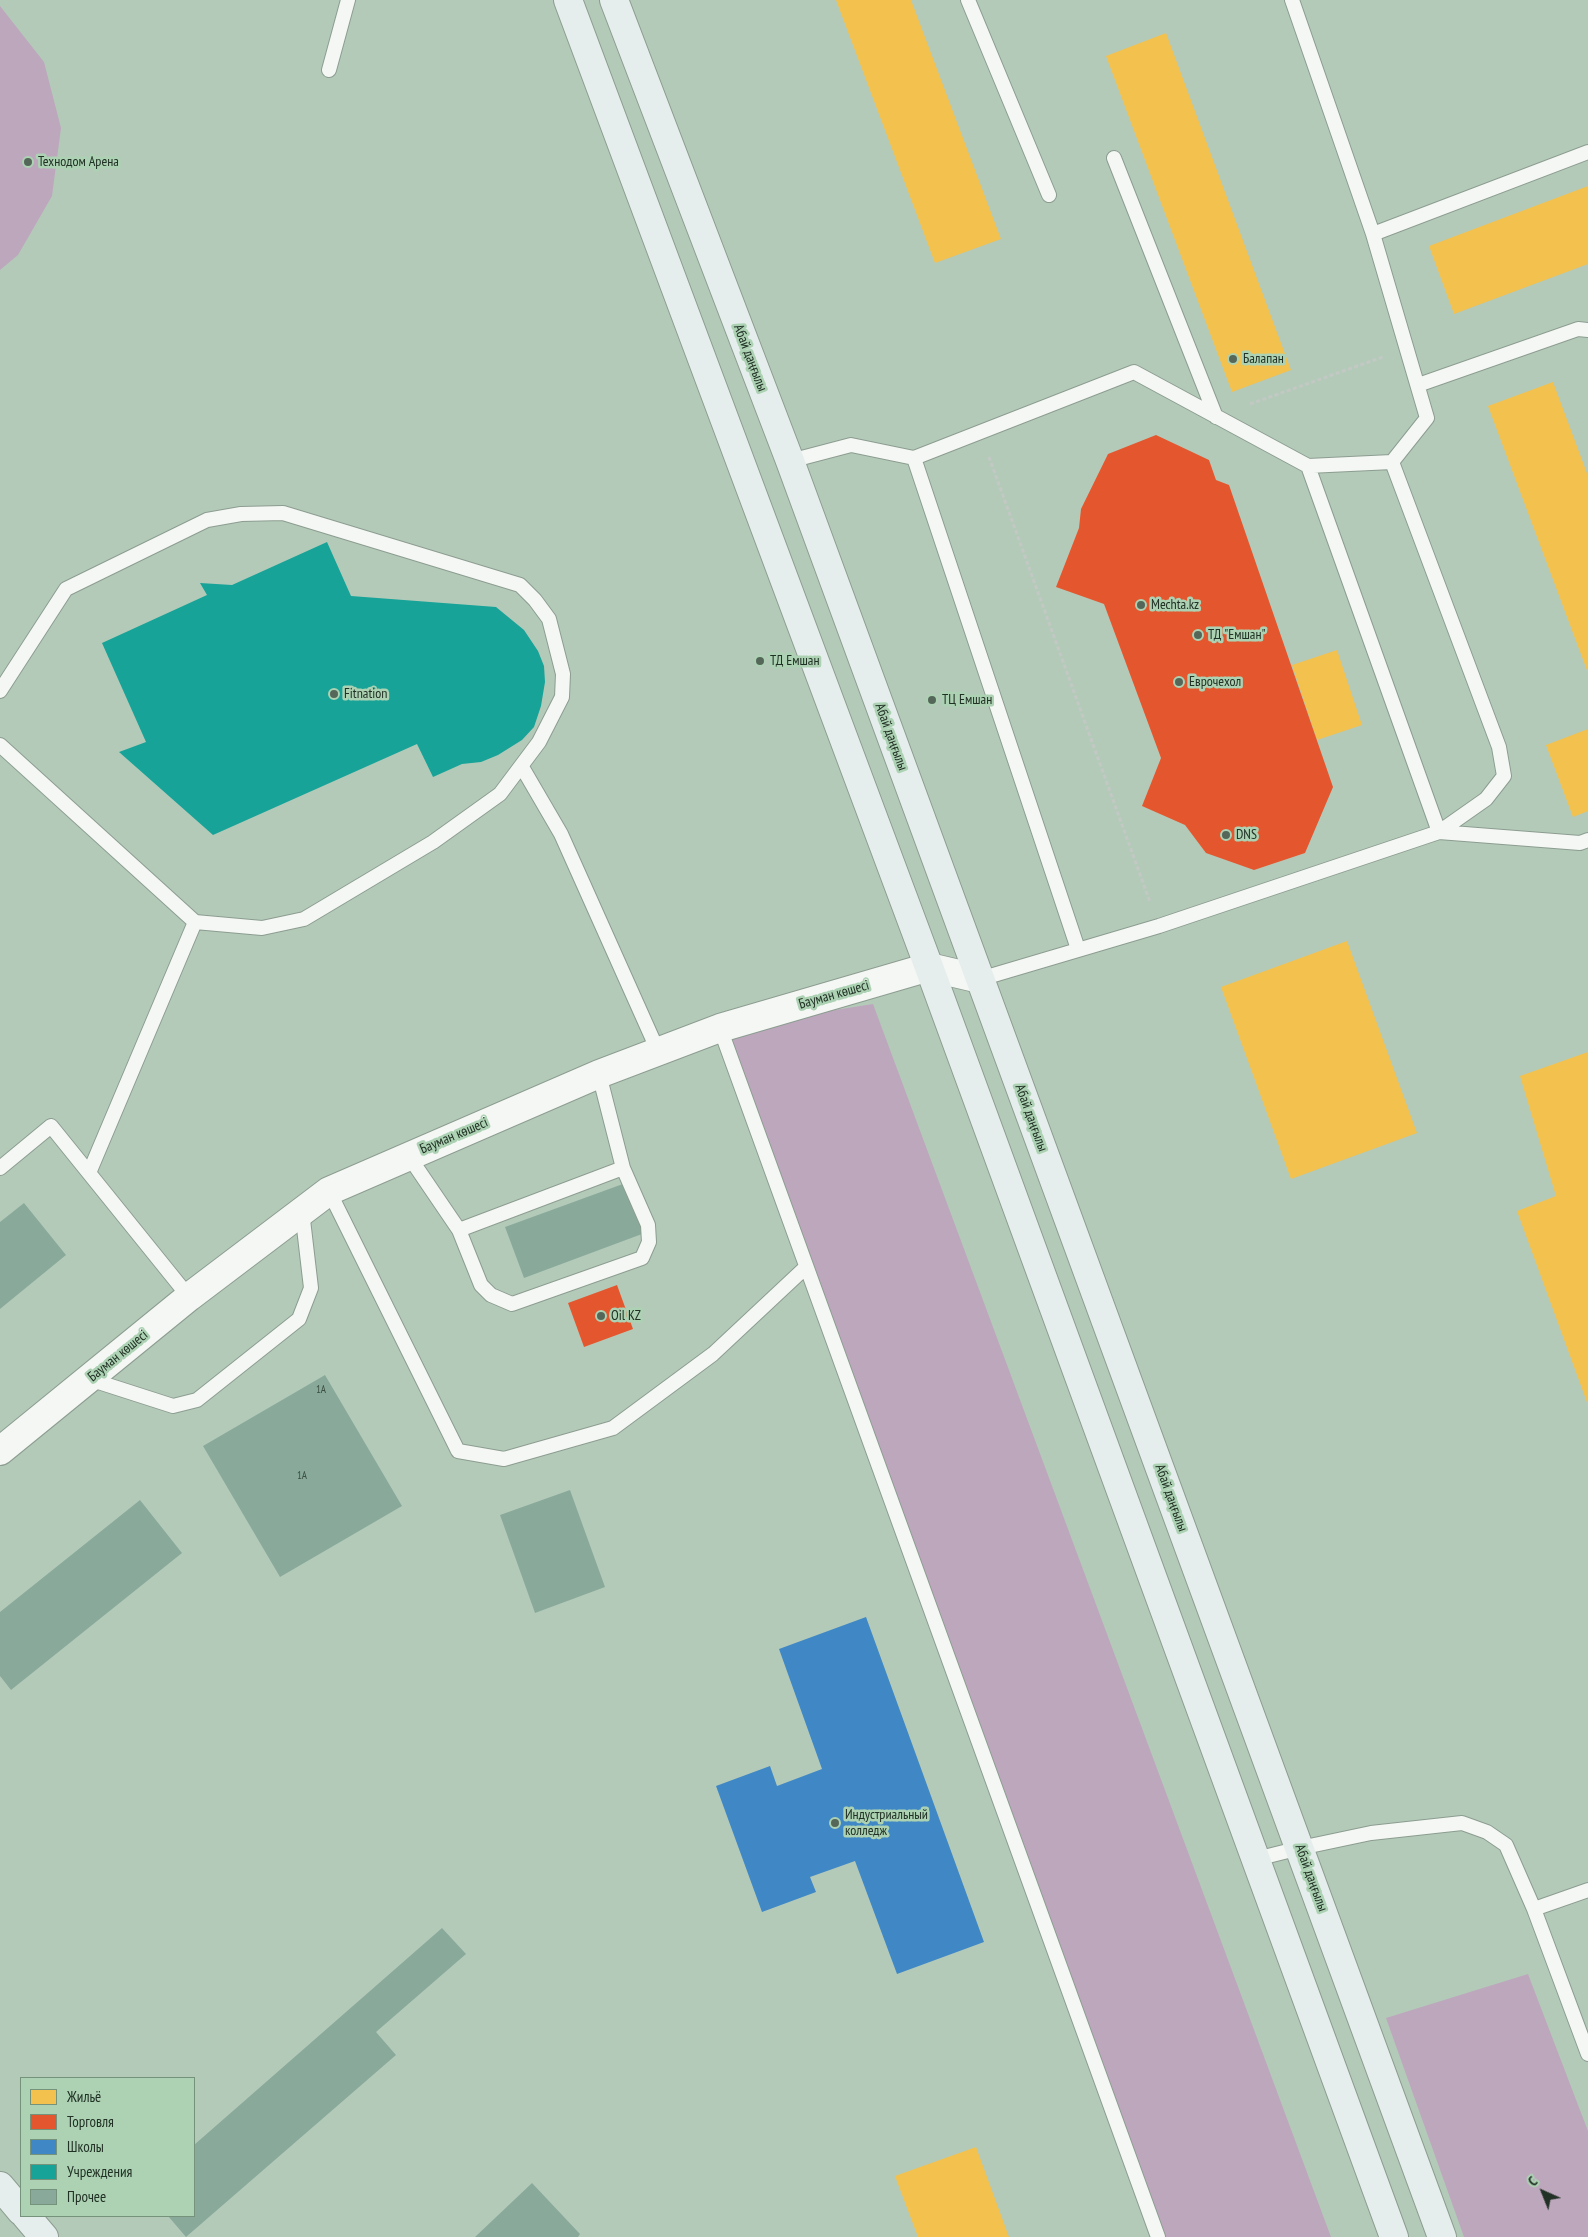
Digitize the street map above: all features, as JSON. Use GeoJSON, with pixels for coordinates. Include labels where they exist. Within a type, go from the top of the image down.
{"type":"FeatureCollection","features":[{"type":"Feature","properties":{"kind":"main road"},"geometry":{"type":"LineString","coordinates":[[568,0],[929,967],[1394,2237]]}},
{"type":"Feature","properties":{"kind":"main road","name":"Абай даңғылы"},"geometry":{"type":"LineString","coordinates":[[614,0],[790,461],[1442,2237]]}},
{"type":"Feature","properties":{"kind":"main road"},"geometry":{"type":"LineString","coordinates":[[0,2186],[20,2209]]}},
{"type":"Feature","properties":{"kind":"main road"},"geometry":{"type":"LineString","coordinates":[[27,2217],[44,2237]]}},
{"type":"Feature","properties":{"kind":"street","name":"Бауман көшесі"},"geometry":{"type":"LineString","coordinates":[[0,1452],[189,1297],[329,1191],[408,1155],[599,1074],[720,1028],[929,967],[980,979]]}},
{"type":"Feature","properties":{"kind":"lane"},"geometry":{"type":"LineString","coordinates":[[329,70],[348,0]]}},
{"type":"Feature","properties":{"kind":"lane"},"geometry":{"type":"LineString","coordinates":[[968,0],[1049,195]]}},
{"type":"Feature","properties":{"kind":"lane"},"geometry":{"type":"LineString","coordinates":[[790,461],[850,445],[914,458],[1134,372],[1308,466],[1392,462],[1428,418],[1374,234],[1292,0]]}},
{"type":"Feature","properties":{"kind":"lane"},"geometry":{"type":"LineString","coordinates":[[1374,234],[1588,152]]}},
{"type":"Feature","properties":{"kind":"lane"},"geometry":{"type":"LineString","coordinates":[[1114,158],[1216,417]]}},
{"type":"Feature","properties":{"kind":"lane"},"geometry":{"type":"LineString","coordinates":[[1418,385],[1578,329],[1588,330]]}},
{"type":"Feature","properties":{"kind":"lane"},"geometry":{"type":"LineString","coordinates":[[914,458],[1078,949]]}},
{"type":"Feature","properties":{"kind":"lane"},"geometry":{"type":"LineString","coordinates":[[980,979],[1159,926],[1439,832],[1486,799],[1504,776],[1499,746],[1392,462]]}},
{"type":"Feature","properties":{"kind":"lane"},"geometry":{"type":"LineString","coordinates":[[1308,466],[1439,832]]}},
{"type":"Feature","properties":{"kind":"lane"},"geometry":{"type":"LineString","coordinates":[[0,691],[66,589],[207,520],[241,514],[283,513],[520,586],[549,619],[563,674],[562,698],[539,742],[500,794],[433,842],[304,919],[262,928],[195,922],[0,744]]}},
{"type":"Feature","properties":{"kind":"lane"},"geometry":{"type":"LineString","coordinates":[[522,767],[562,834],[658,1051]]}},
{"type":"Feature","properties":{"kind":"lane"},"geometry":{"type":"LineString","coordinates":[[1439,832],[1580,843],[1588,840]]}},
{"type":"Feature","properties":{"kind":"lane"},"geometry":{"type":"LineString","coordinates":[[89,1173],[195,922]]}},
{"type":"Feature","properties":{"kind":"lane"},"geometry":{"type":"LineString","coordinates":[[720,1028],[1158,2237]]}},
{"type":"Feature","properties":{"kind":"lane"},"geometry":{"type":"LineString","coordinates":[[408,1155],[459,1230],[482,1285],[491,1294],[512,1304],[642,1258],[649,1242],[648,1225],[623,1168],[599,1074]]}},
{"type":"Feature","properties":{"kind":"lane"},"geometry":{"type":"LineString","coordinates":[[0,1168],[51,1126],[189,1297]]}},
{"type":"Feature","properties":{"kind":"lane"},"geometry":{"type":"LineString","coordinates":[[459,1230],[623,1168]]}},
{"type":"Feature","properties":{"kind":"lane"},"geometry":{"type":"LineString","coordinates":[[329,1191],[458,1451],[504,1459],[613,1428],[713,1354],[806,1267]]}},
{"type":"Feature","properties":{"kind":"lane"},"geometry":{"type":"LineString","coordinates":[[90,1379],[173,1406],[197,1400],[256,1354],[299,1319],[311,1288],[302,1211]]}},
{"type":"Feature","properties":{"kind":"lane"},"geometry":{"type":"LineString","coordinates":[[1256,1860],[1300,1848],[1371,1833],[1462,1823],[1487,1832],[1506,1845],[1534,1909],[1588,2054]]}},
{"type":"Feature","properties":{"kind":"lane"},"geometry":{"type":"LineString","coordinates":[[1534,1909],[1588,1890]]}},
{"type":"Feature","properties":{"kind":"path"},"geometry":{"type":"LineString","coordinates":[[1216,417],[1407,348]]}},
{"type":"Feature","properties":{"kind":"path"},"geometry":{"type":"LineString","coordinates":[[980,433],[1159,926]]}},
{"type":"Feature","properties":{"kind":"shaded area","name":"Технодом Арена"},"geometry":{"type":"Polygon","coordinates":[[[0,6],[44,62],[61,128],[52,196],[18,255],[0,270],[0,6]]]}},
{"type":"Feature","properties":{"kind":"shaded area"},"geometry":{"type":"Polygon","coordinates":[[[873,1004],[1331,2237],[1158,2237],[720,1028],[873,1004]]]}},
{"type":"Feature","properties":{"kind":"shaded area"},"geometry":{"type":"Polygon","coordinates":[[[1528,1974],[1588,2131],[1588,2237],[1464,2237],[1386,2018],[1528,1974]]]}},
{"type":"Feature","properties":{"kind":"building: Жильё"},"geometry":{"type":"Polygon","coordinates":[[[836,0],[911,0],[1001,239],[935,263],[836,0]]]}},
{"type":"Feature","properties":{"kind":"building: Жильё"},"geometry":{"type":"Polygon","coordinates":[[[1166,33],[1291,370],[1232,392],[1106,56],[1166,33]]]}},
{"type":"Feature","properties":{"kind":"building: Жильё"},"geometry":{"type":"Polygon","coordinates":[[[1588,186],[1588,264],[1454,314],[1429,246],[1588,186]]]}},
{"type":"Feature","properties":{"kind":"building: Жильё"},"geometry":{"type":"Polygon","coordinates":[[[1553,382],[1588,476],[1588,673],[1488,406],[1553,382]]]}},
{"type":"Feature","properties":{"kind":"building: Жильё"},"geometry":{"type":"Polygon","coordinates":[[[1337,650],[1362,725],[1317,740],[1292,665],[1337,650]]]}},
{"type":"Feature","properties":{"kind":"building: Жильё"},"geometry":{"type":"Polygon","coordinates":[[[1588,729],[1588,811],[1573,817],[1546,745],[1588,729]]]}},
{"type":"Feature","properties":{"kind":"building: Жильё"},"geometry":{"type":"Polygon","coordinates":[[[1347,941],[1417,1133],[1291,1179],[1221,987],[1347,941]]]}},
{"type":"Feature","properties":{"kind":"building: Жильё"},"geometry":{"type":"Polygon","coordinates":[[[1588,1052],[1588,1405],[1517,1211],[1556,1196],[1520,1076],[1588,1052]]]}},
{"type":"Feature","properties":{"kind":"building: Жильё"},"geometry":{"type":"Polygon","coordinates":[[[976,2147],[1009,2237],[918,2237],[895,2176],[976,2147]]]}},
{"type":"Feature","properties":{"kind":"building: Торговля","name":"ТД \"Емшан\""},"geometry":{"type":"Polygon","coordinates":[[[1156,435],[1209,460],[1216,480],[1229,485],[1333,787],[1305,853],[1254,870],[1206,853],[1185,825],[1142,806],[1161,758],[1104,604],[1056,587],[1079,528],[1081,509],[1108,454],[1156,435]]]}},
{"type":"Feature","properties":{"kind":"building: Торговля","name":"Oil KZ"},"geometry":{"type":"Polygon","coordinates":[[[617,1285],[633,1329],[584,1347],[568,1303],[617,1285]]]}},
{"type":"Feature","properties":{"kind":"building: Школы","name":"Индустриальный колледж"},"geometry":{"type":"Polygon","coordinates":[[[866,1617],[984,1942],[897,1974],[855,1861],[810,1877],[816,1892],[762,1912],[716,1786],[770,1766],[777,1786],[822,1769],[779,1649],[866,1617]]]}},
{"type":"Feature","properties":{"kind":"building: Учреждения","name":"Fitnation"},"geometry":{"type":"Polygon","coordinates":[[[327,542],[351,596],[496,607],[524,630],[538,651],[544,666],[545,682],[541,706],[534,727],[522,740],[498,755],[481,762],[462,764],[433,777],[417,744],[213,835],[119,752],[146,742],[102,643],[207,595],[200,583],[232,585],[327,542]]]}},
{"type":"Feature","properties":{"kind":"building: Прочее"},"geometry":{"type":"Polygon","coordinates":[[[631,1181],[650,1231],[524,1278],[505,1227],[631,1181]]]}},
{"type":"Feature","properties":{"kind":"building: Прочее"},"geometry":{"type":"Polygon","coordinates":[[[24,1203],[66,1255],[0,1309],[0,1222],[24,1203]]]}},
{"type":"Feature","properties":{"kind":"building: Прочее"},"geometry":{"type":"Polygon","coordinates":[[[325,1375],[402,1506],[280,1577],[203,1446],[325,1375]]]}},
{"type":"Feature","properties":{"kind":"building: Прочее"},"geometry":{"type":"Polygon","coordinates":[[[570,1490],[605,1587],[535,1613],[500,1515],[570,1490]]]}},
{"type":"Feature","properties":{"kind":"building: Прочее"},"geometry":{"type":"Polygon","coordinates":[[[140,1500],[182,1553],[11,1690],[0,1676],[0,1612],[140,1500]]]}},
{"type":"Feature","properties":{"kind":"building: Прочее"},"geometry":{"type":"Polygon","coordinates":[[[442,1928],[466,1954],[376,2032],[396,2055],[186,2237],[169,2217],[195,2217],[195,2144],[442,1928]]]}},
{"type":"Feature","properties":{"kind":"building: Прочее"},"geometry":{"type":"Polygon","coordinates":[[[532,2183],[580,2234],[578,2237],[475,2237],[532,2183]]]}},
{"type":"Feature","properties":{"kind":"place","name":"Технодом Арена"},"geometry":{"type":"Point","coordinates":[28,162]}},
{"type":"Feature","properties":{"kind":"place","name":"Балапан"},"geometry":{"type":"Point","coordinates":[1233,359]}},
{"type":"Feature","properties":{"kind":"place","name":"Mechta.kz"},"geometry":{"type":"Point","coordinates":[1141,605]}},
{"type":"Feature","properties":{"kind":"place","name":"ТД \"Емшан\""},"geometry":{"type":"Point","coordinates":[1198,635]}},
{"type":"Feature","properties":{"kind":"place","name":"ТД Емшан"},"geometry":{"type":"Point","coordinates":[760,661]}},
{"type":"Feature","properties":{"kind":"place","name":"Еврочехол"},"geometry":{"type":"Point","coordinates":[1179,682]}},
{"type":"Feature","properties":{"kind":"place","name":"Fitnation"},"geometry":{"type":"Point","coordinates":[334,694]}},
{"type":"Feature","properties":{"kind":"place","name":"ТЦ Емшан"},"geometry":{"type":"Point","coordinates":[932,700]}},
{"type":"Feature","properties":{"kind":"place","name":"DNS"},"geometry":{"type":"Point","coordinates":[1226,835]}},
{"type":"Feature","properties":{"kind":"place","name":"Oil KZ"},"geometry":{"type":"Point","coordinates":[601,1316]}},
{"type":"Feature","properties":{"kind":"place","name":"Индустриальный колледж"},"geometry":{"type":"Point","coordinates":[835,1823]}}]}
